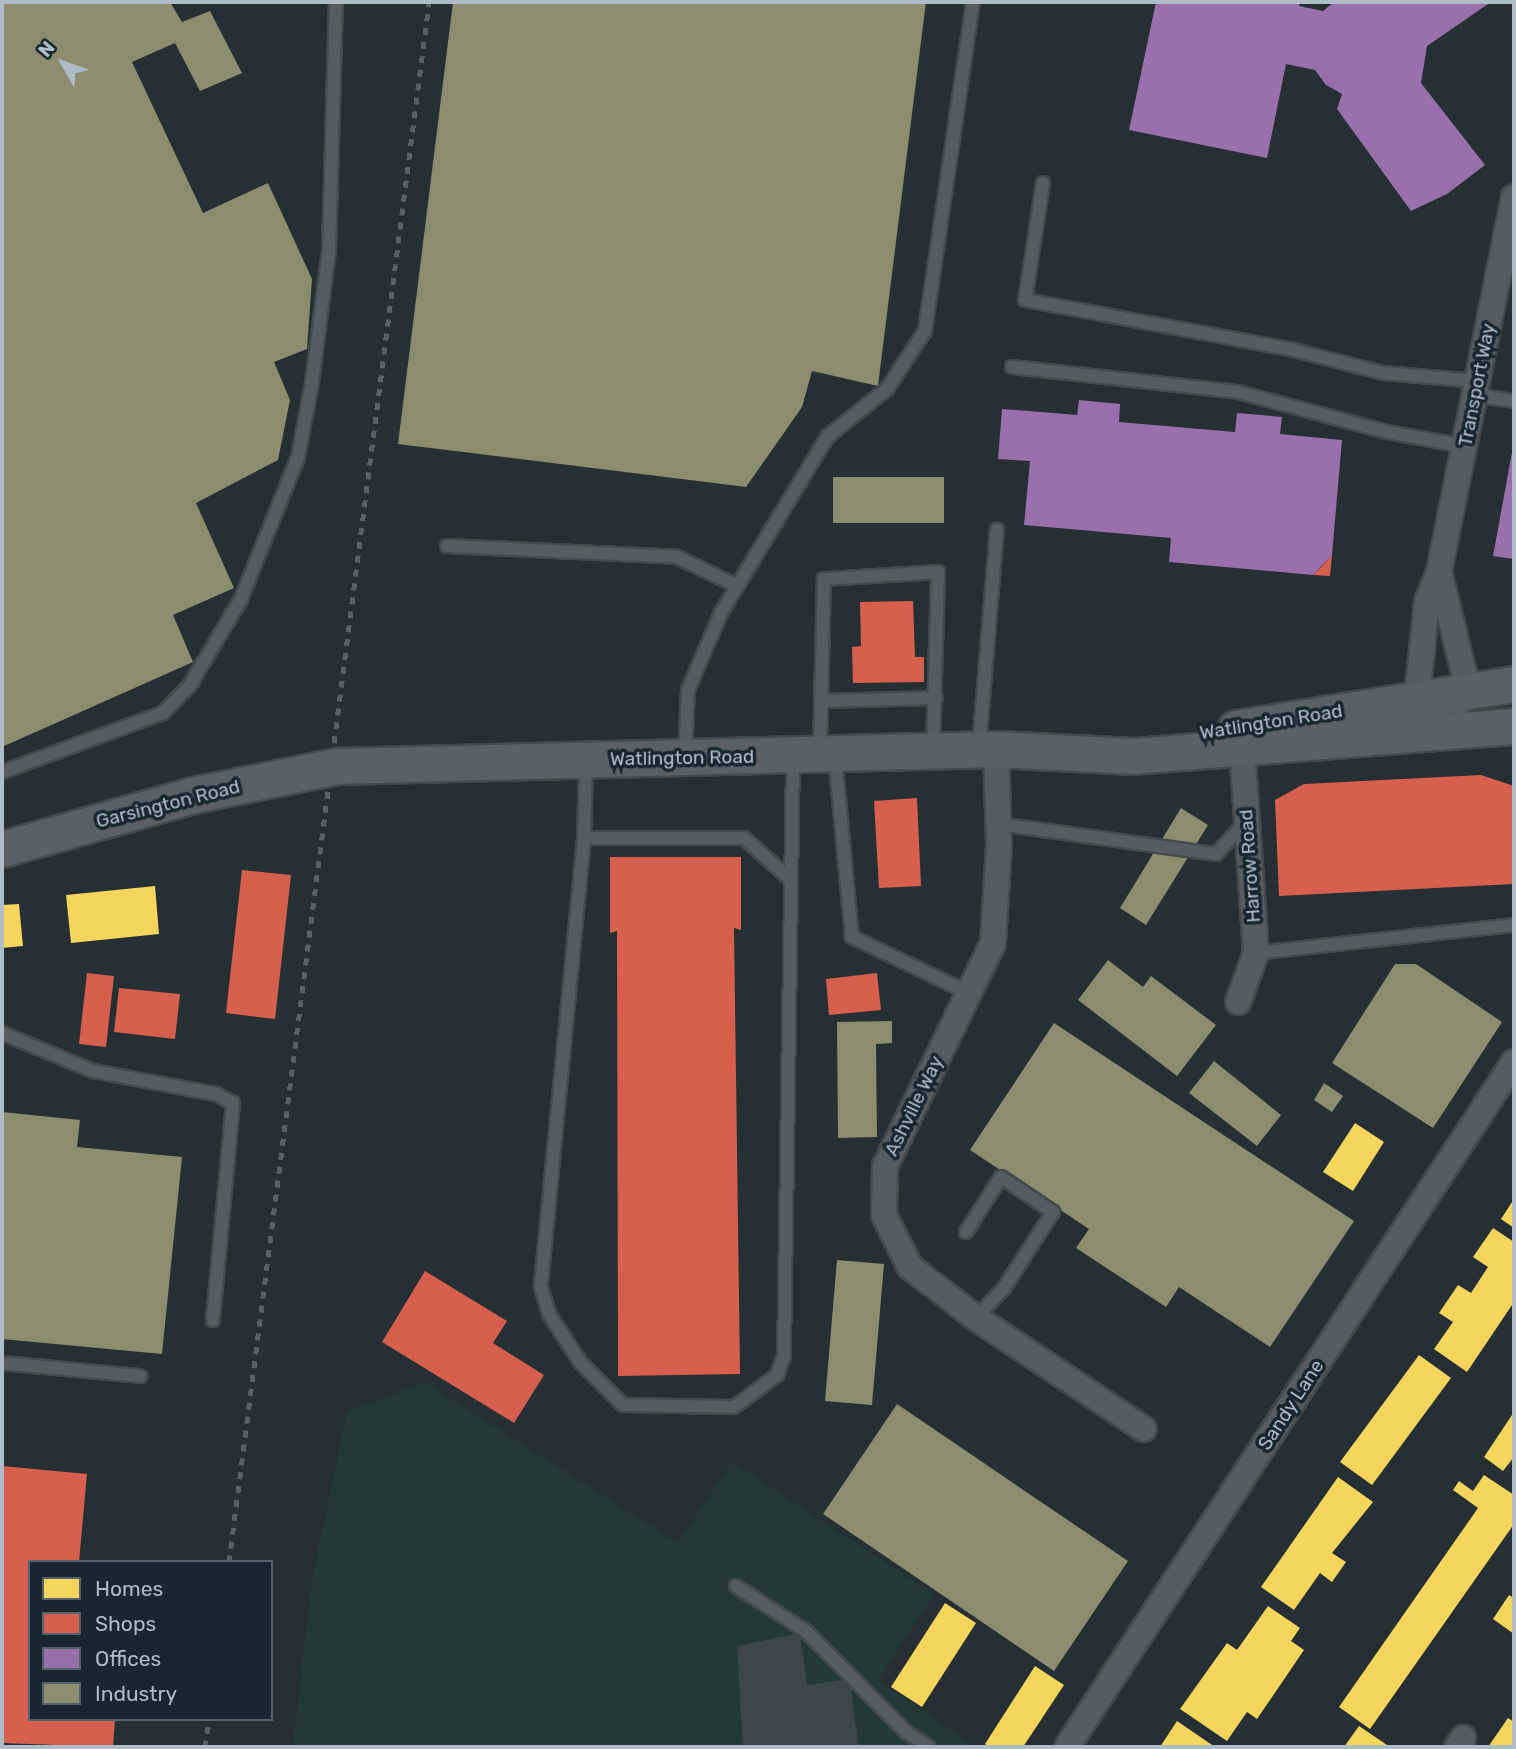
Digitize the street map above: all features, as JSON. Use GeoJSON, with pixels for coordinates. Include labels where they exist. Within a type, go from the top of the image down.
{"type":"FeatureCollection","features":[{"type":"Feature","properties":{"kind":"main road","name":"Watlington Road"},"geometry":{"type":"LineString","coordinates":[[1241,738],[1417,697],[1514,684]]}},
{"type":"Feature","properties":{"kind":"main road","name":"Watlington Road"},"geometry":{"type":"LineString","coordinates":[[337,766],[933,753],[1241,738],[1439,734],[1514,726]]}},
{"type":"Feature","properties":{"kind":"main road","name":"Garsington Road"},"geometry":{"type":"LineString","coordinates":[[2,849],[193,795],[337,766]]}},
{"type":"Feature","properties":{"kind":"street","name":"Transport Way"},"geometry":{"type":"LineString","coordinates":[[1417,697],[1427,603],[1439,572],[1510,242],[1514,197]]}},
{"type":"Feature","properties":{"kind":"street","name":"Transport Way"},"geometry":{"type":"LineString","coordinates":[[1439,572],[1468,689]]}},
{"type":"Feature","properties":{"kind":"street"},"geometry":{"type":"LineString","coordinates":[[1417,697],[1439,734],[1468,689]]}},
{"type":"Feature","properties":{"kind":"street","name":"Harrow Road"},"geometry":{"type":"LineString","coordinates":[[1238,1002],[1256,953],[1241,738]]}},
{"type":"Feature","properties":{"kind":"street","name":"Ashville Way"},"geometry":{"type":"LineString","coordinates":[[1001,750],[993,943],[886,1167],[884,1215],[909,1267],[976,1318],[1144,1429]]}},
{"type":"Feature","properties":{"kind":"street","name":"Sandy Lane"},"geometry":{"type":"LineString","coordinates":[[1067,1747],[1514,1062]]}},
{"type":"Feature","properties":{"kind":"lane"},"geometry":{"type":"LineString","coordinates":[[2,772],[163,713],[190,685],[241,599],[298,457],[312,383],[330,237],[336,2]]}},
{"type":"Feature","properties":{"kind":"lane"},"geometry":{"type":"LineString","coordinates":[[685,758],[688,690],[737,586],[827,437],[887,389],[925,331],[973,2]]}},
{"type":"Feature","properties":{"kind":"lane"},"geometry":{"type":"LineString","coordinates":[[1043,183],[1025,300],[1290,349],[1383,373],[1477,388],[1514,401]]}},
{"type":"Feature","properties":{"kind":"lane"},"geometry":{"type":"LineString","coordinates":[[1012,367],[1238,392],[1387,432],[1465,446]]}},
{"type":"Feature","properties":{"kind":"lane"},"geometry":{"type":"LineString","coordinates":[[997,530],[1001,750]]}},
{"type":"Feature","properties":{"kind":"lane"},"geometry":{"type":"LineString","coordinates":[[447,546],[677,556],[737,586]]}},
{"type":"Feature","properties":{"kind":"lane"},"geometry":{"type":"LineString","coordinates":[[586,760],[584,838],[541,1287],[549,1314],[581,1363],[623,1405],[734,1407],[757,1395],[777,1375],[784,1356],[790,879],[816,755],[822,701],[824,579],[938,572],[933,753]]}},
{"type":"Feature","properties":{"kind":"lane"},"geometry":{"type":"LineString","coordinates":[[822,701],[936,698]]}},
{"type":"Feature","properties":{"kind":"lane"},"geometry":{"type":"LineString","coordinates":[[816,755],[852,937],[969,993]]}},
{"type":"Feature","properties":{"kind":"lane"},"geometry":{"type":"LineString","coordinates":[[999,824],[1216,854],[1247,821]]}},
{"type":"Feature","properties":{"kind":"lane"},"geometry":{"type":"LineString","coordinates":[[584,838],[744,838],[790,879]]}},
{"type":"Feature","properties":{"kind":"lane"},"geometry":{"type":"LineString","coordinates":[[1256,953],[1513,925]]}},
{"type":"Feature","properties":{"kind":"lane"},"geometry":{"type":"LineString","coordinates":[[2,1032],[93,1071],[216,1094],[233,1103],[213,1320]]}},
{"type":"Feature","properties":{"kind":"lane"},"geometry":{"type":"LineString","coordinates":[[966,1231],[1001,1177],[1053,1212],[1004,1288],[976,1318]]}},
{"type":"Feature","properties":{"kind":"lane"},"geometry":{"type":"LineString","coordinates":[[2,1363],[140,1376]]}},
{"type":"Feature","properties":{"kind":"lane"},"geometry":{"type":"LineString","coordinates":[[736,1586],[807,1632],[906,1732],[929,1747]]}},
{"type":"Feature","properties":{"kind":"green space"},"geometry":{"type":"Polygon","coordinates":[[[424,1382],[678,1543],[732,1462],[934,1594],[878,1681],[977,1747],[293,1747],[312,1579],[347,1412],[424,1382]]]}},
{"type":"Feature","properties":{"kind":"building: Homes"},"geometry":{"type":"Polygon","coordinates":[[[155,886],[159,934],[71,943],[66,895],[155,886]]]}},
{"type":"Feature","properties":{"kind":"building: Homes"},"geometry":{"type":"Polygon","coordinates":[[[19,904],[23,946],[2,948],[2,905],[19,904]]]}},
{"type":"Feature","properties":{"kind":"building: Homes"},"geometry":{"type":"Polygon","coordinates":[[[1355,1123],[1384,1142],[1353,1191],[1323,1172],[1355,1123]]]}},
{"type":"Feature","properties":{"kind":"building: Homes"},"geometry":{"type":"Polygon","coordinates":[[[1514,1199],[1514,1228],[1501,1219],[1514,1199]]]}},
{"type":"Feature","properties":{"kind":"building: Homes"},"geometry":{"type":"Polygon","coordinates":[[[1493,1228],[1514,1242],[1514,1302],[1467,1372],[1434,1349],[1453,1322],[1439,1313],[1458,1285],[1471,1293],[1488,1267],[1473,1257],[1493,1228]]]}},
{"type":"Feature","properties":{"kind":"building: Homes"},"geometry":{"type":"Polygon","coordinates":[[[1419,1355],[1451,1378],[1372,1485],[1340,1462],[1419,1355]]]}},
{"type":"Feature","properties":{"kind":"building: Homes"},"geometry":{"type":"Polygon","coordinates":[[[1514,1412],[1514,1457],[1503,1471],[1484,1457],[1514,1412]]]}},
{"type":"Feature","properties":{"kind":"building: Homes"},"geometry":{"type":"Polygon","coordinates":[[[1484,1475],[1514,1495],[1514,1524],[1370,1729],[1339,1707],[1478,1508],[1453,1490],[1459,1481],[1473,1491],[1484,1475]]]}},
{"type":"Feature","properties":{"kind":"building: Homes"},"geometry":{"type":"Polygon","coordinates":[[[1338,1477],[1373,1502],[1332,1553],[1346,1562],[1332,1582],[1320,1573],[1294,1610],[1261,1587],[1338,1477]]]}},
{"type":"Feature","properties":{"kind":"building: Homes"},"geometry":{"type":"Polygon","coordinates":[[[1509,1595],[1514,1598],[1514,1634],[1493,1619],[1509,1595]]]}},
{"type":"Feature","properties":{"kind":"building: Homes"},"geometry":{"type":"Polygon","coordinates":[[[945,1603],[976,1623],[922,1707],[891,1687],[945,1603]]]}},
{"type":"Feature","properties":{"kind":"building: Homes"},"geometry":{"type":"Polygon","coordinates":[[[1268,1606],[1300,1628],[1291,1641],[1304,1650],[1257,1719],[1247,1712],[1227,1741],[1180,1709],[1227,1643],[1237,1650],[1268,1606]]]}},
{"type":"Feature","properties":{"kind":"building: Homes"},"geometry":{"type":"Polygon","coordinates":[[[1035,1666],[1064,1685],[1023,1747],[989,1747],[985,1744],[1035,1666]]]}},
{"type":"Feature","properties":{"kind":"building: Homes"},"geometry":{"type":"Polygon","coordinates":[[[1508,1718],[1514,1722],[1514,1747],[1488,1747],[1508,1718]]]}},
{"type":"Feature","properties":{"kind":"building: Homes"},"geometry":{"type":"Polygon","coordinates":[[[1177,1721],[1215,1747],[1160,1747],[1177,1721]]]}},
{"type":"Feature","properties":{"kind":"building: Homes"},"geometry":{"type":"Polygon","coordinates":[[[1359,1726],[1390,1747],[1344,1747],[1359,1726]]]}},
{"type":"Feature","properties":{"kind":"building: Shops"},"geometry":{"type":"Polygon","coordinates":[[[1332,555],[1330,576],[1313,575],[1322,566],[1332,555]]]}},
{"type":"Feature","properties":{"kind":"building: Shops"},"geometry":{"type":"Polygon","coordinates":[[[913,601],[915,657],[924,657],[924,682],[853,683],[852,647],[861,646],[860,602],[913,601]]]}},
{"type":"Feature","properties":{"kind":"building: Shops"},"geometry":{"type":"Polygon","coordinates":[[[1481,775],[1514,786],[1514,884],[1279,896],[1275,800],[1304,784],[1481,775]]]}},
{"type":"Feature","properties":{"kind":"building: Shops"},"geometry":{"type":"Polygon","coordinates":[[[917,798],[921,886],[879,888],[874,801],[917,798]]]}},
{"type":"Feature","properties":{"kind":"building: Shops"},"geometry":{"type":"Polygon","coordinates":[[[610,857],[741,857],[741,930],[734,928],[740,1374],[618,1376],[617,931],[610,933],[610,857]]]}},
{"type":"Feature","properties":{"kind":"building: Shops"},"geometry":{"type":"Polygon","coordinates":[[[242,870],[291,875],[275,1019],[226,1013],[242,870]]]}},
{"type":"Feature","properties":{"kind":"building: Shops"},"geometry":{"type":"Polygon","coordinates":[[[87,973],[114,976],[106,1047],[79,1044],[87,973]]]}},
{"type":"Feature","properties":{"kind":"building: Shops"},"geometry":{"type":"Polygon","coordinates":[[[877,973],[881,1010],[829,1015],[826,979],[877,973]]]}},
{"type":"Feature","properties":{"kind":"building: Shops"},"geometry":{"type":"Polygon","coordinates":[[[119,988],[180,994],[175,1039],[114,1032],[119,988]]]}},
{"type":"Feature","properties":{"kind":"building: Shops"},"geometry":{"type":"Polygon","coordinates":[[[425,1271],[507,1321],[493,1343],[544,1375],[514,1423],[382,1342],[425,1271]]]}},
{"type":"Feature","properties":{"kind":"building: Shops"},"geometry":{"type":"Polygon","coordinates":[[[2,1466],[87,1474],[79,1560],[28,1560],[28,1721],[115,1721],[113,1747],[2,1743],[2,1466]]]}},
{"type":"Feature","properties":{"kind":"building: Offices"},"geometry":{"type":"Polygon","coordinates":[[[1156,2],[1300,2],[1299,6],[1323,11],[1334,2],[1491,2],[1427,46],[1421,83],[1485,165],[1447,194],[1411,211],[1337,109],[1342,94],[1326,85],[1315,70],[1286,64],[1267,158],[1129,130],[1156,2]]]}},
{"type":"Feature","properties":{"kind":"building: Offices"},"geometry":{"type":"Polygon","coordinates":[[[1079,400],[1120,404],[1119,422],[1235,432],[1237,413],[1282,417],[1280,434],[1342,440],[1332,555],[1313,575],[1169,562],[1171,538],[1024,525],[1030,461],[998,459],[1002,409],[1077,415],[1079,400]]]}},
{"type":"Feature","properties":{"kind":"building: Offices"},"geometry":{"type":"Polygon","coordinates":[[[1514,447],[1514,559],[1493,556],[1514,447]]]}},
{"type":"Feature","properties":{"kind":"building: Industry"},"geometry":{"type":"Polygon","coordinates":[[[2,2],[170,2],[182,22],[210,11],[242,73],[200,91],[175,43],[132,62],[203,213],[268,183],[312,279],[307,349],[274,362],[290,400],[278,460],[196,503],[234,588],[173,615],[193,662],[2,747],[2,2]]]}},
{"type":"Feature","properties":{"kind":"building: Industry"},"geometry":{"type":"Polygon","coordinates":[[[453,2],[926,2],[878,386],[812,371],[802,407],[746,487],[398,444],[453,2]]]}},
{"type":"Feature","properties":{"kind":"building: Industry"},"geometry":{"type":"Polygon","coordinates":[[[833,477],[944,477],[944,523],[833,523],[833,477]]]}},
{"type":"Feature","properties":{"kind":"building: Industry"},"geometry":{"type":"Polygon","coordinates":[[[1181,808],[1208,825],[1146,925],[1120,908],[1181,808]]]}},
{"type":"Feature","properties":{"kind":"building: Industry"},"geometry":{"type":"Polygon","coordinates":[[[1108,960],[1143,987],[1151,976],[1216,1025],[1177,1076],[1078,1000],[1108,960]]]}},
{"type":"Feature","properties":{"kind":"building: Industry"},"geometry":{"type":"Polygon","coordinates":[[[1395,964],[1416,964],[1502,1022],[1433,1128],[1332,1063],[1395,964]]]}},
{"type":"Feature","properties":{"kind":"building: Industry"},"geometry":{"type":"Polygon","coordinates":[[[892,1021],[892,1043],[876,1044],[877,1137],[838,1138],[837,1022],[892,1021]]]}},
{"type":"Feature","properties":{"kind":"building: Industry"},"geometry":{"type":"Polygon","coordinates":[[[1054,1023],[1354,1221],[1270,1347],[1179,1287],[1166,1307],[1076,1248],[1089,1229],[970,1150],[1054,1023]]]}},
{"type":"Feature","properties":{"kind":"building: Industry"},"geometry":{"type":"Polygon","coordinates":[[[1214,1061],[1281,1115],[1257,1146],[1189,1093],[1214,1061]]]}},
{"type":"Feature","properties":{"kind":"building: Industry"},"geometry":{"type":"Polygon","coordinates":[[[1324,1083],[1343,1096],[1332,1112],[1314,1100],[1324,1083]]]}},
{"type":"Feature","properties":{"kind":"building: Industry"},"geometry":{"type":"Polygon","coordinates":[[[2,1112],[80,1120],[77,1147],[182,1157],[162,1354],[2,1339],[2,1112]]]}},
{"type":"Feature","properties":{"kind":"building: Industry"},"geometry":{"type":"Polygon","coordinates":[[[837,1260],[884,1264],[872,1405],[825,1401],[837,1260]]]}},
{"type":"Feature","properties":{"kind":"building: Industry"},"geometry":{"type":"Polygon","coordinates":[[[897,1404],[1128,1561],[1054,1671],[823,1514],[897,1404]]]}},
{"type":"Feature","properties":{"kind":"building: Other"},"geometry":{"type":"Polygon","coordinates":[[[800,1633],[807,1685],[850,1679],[858,1744],[876,1747],[743,1747],[737,1646],[800,1633]]]}},
{"type":"Feature","properties":{"kind":"railway"},"geometry":{"type":"LineString","coordinates":[[229,1560],[429,2]]}},
{"type":"Feature","properties":{"kind":"railway"},"geometry":{"type":"LineString","coordinates":[[205,1747],[209,1721]]}}]}
